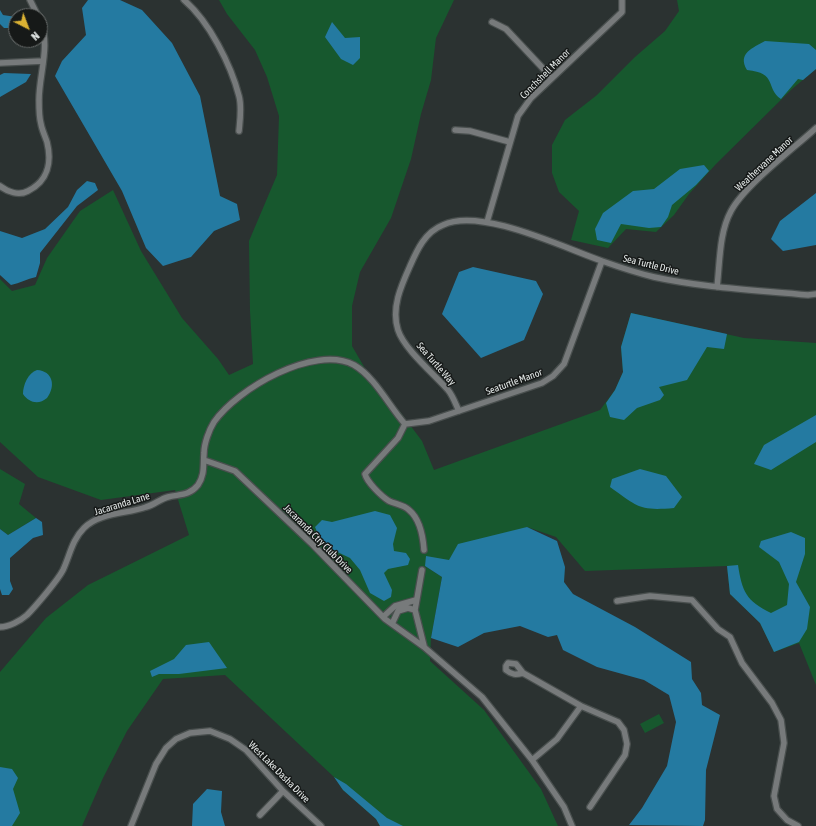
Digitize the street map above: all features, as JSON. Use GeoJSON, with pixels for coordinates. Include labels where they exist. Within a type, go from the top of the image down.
{"type":"FeatureCollection","features":[{"type":"Feature","properties":{"kind":"street"},"geometry":{"type":"LineString","coordinates":[[184,0],[192,6],[214,38],[229,70],[240,98],[239,131]]}},
{"type":"Feature","properties":{"kind":"street","name":"Conchshell Manor"},"geometry":{"type":"LineString","coordinates":[[487,222],[518,116],[531,98],[622,12],[622,0]]}},
{"type":"Feature","properties":{"kind":"street"},"geometry":{"type":"LineString","coordinates":[[492,22],[506,29],[552,78]]}},
{"type":"Feature","properties":{"kind":"street"},"geometry":{"type":"LineString","coordinates":[[0,186],[6,191],[25,193],[41,182],[48,170],[50,156],[40,124],[39,106],[39,92],[44,48]]}},
{"type":"Feature","properties":{"kind":"street"},"geometry":{"type":"LineString","coordinates":[[0,63],[43,61]]}},
{"type":"Feature","properties":{"kind":"street","name":"Weathervane Manor"},"geometry":{"type":"LineString","coordinates":[[717,286],[722,236],[731,212],[746,191],[816,128]]}},
{"type":"Feature","properties":{"kind":"street"},"geometry":{"type":"LineString","coordinates":[[455,130],[470,131],[510,142]]}},
{"type":"Feature","properties":{"kind":"street","name":"Sea Turtle Drive"},"geometry":{"type":"LineString","coordinates":[[398,330],[395,314],[399,293],[419,245],[443,224],[460,222],[487,222],[547,239],[602,261],[652,276],[717,286],[808,295],[816,294]]}},
{"type":"Feature","properties":{"kind":"street","name":"Seaturtle Manor"},"geometry":{"type":"LineString","coordinates":[[405,424],[429,421],[542,382],[553,376],[564,364],[602,261]]}},
{"type":"Feature","properties":{"kind":"street","name":"Sea Turtle Way"},"geometry":{"type":"LineString","coordinates":[[398,330],[404,342],[449,392],[459,411]]}},
{"type":"Feature","properties":{"kind":"street","name":"Jacaranda Lane"},"geometry":{"type":"LineString","coordinates":[[0,628],[7,627],[26,616],[62,572],[74,538],[85,526],[99,519],[146,507],[168,497],[188,494],[198,485],[204,468],[204,454],[207,437],[213,423],[237,397],[260,382],[285,370],[311,361],[335,360],[353,365],[375,384],[405,424]]}},
{"type":"Feature","properties":{"kind":"street"},"geometry":{"type":"LineString","coordinates":[[405,424],[398,438],[365,474],[366,481],[388,500],[409,510],[418,523],[423,538],[424,550]]}},
{"type":"Feature","properties":{"kind":"street","name":"Jacaranda Ctry Club Drive"},"geometry":{"type":"LineString","coordinates":[[204,460],[235,471],[312,544],[382,617],[424,647]]}},
{"type":"Feature","properties":{"kind":"street"},"geometry":{"type":"LineString","coordinates":[[422,570],[415,610],[424,647],[482,697],[532,760],[564,807],[572,826]]}},
{"type":"Feature","properties":{"kind":"street"},"geometry":{"type":"LineString","coordinates":[[617,601],[650,596],[672,596],[692,600],[718,629],[730,637],[742,663],[772,703],[781,720],[784,743],[774,796],[777,808],[787,820],[798,826]]}},
{"type":"Feature","properties":{"kind":"street"},"geometry":{"type":"LineString","coordinates":[[382,617],[395,606],[416,600]]}},
{"type":"Feature","properties":{"kind":"street"},"geometry":{"type":"LineString","coordinates":[[392,624],[398,611],[408,608],[415,610]]}},
{"type":"Feature","properties":{"kind":"street"},"geometry":{"type":"LineString","coordinates":[[523,673],[581,706],[618,722],[624,730],[627,744],[625,755],[590,807]]}},
{"type":"Feature","properties":{"kind":"street"},"geometry":{"type":"LineString","coordinates":[[532,760],[557,739],[581,706]]}},
{"type":"Feature","properties":{"kind":"street","name":"West Lake Dasha Drive"},"geometry":{"type":"LineString","coordinates":[[131,826],[156,764],[166,748],[176,739],[190,733],[210,730],[230,739],[246,750],[283,791],[321,826]]}},
{"type":"Feature","properties":{"kind":"street"},"geometry":{"type":"LineString","coordinates":[[260,815],[283,791]]}},
{"type":"Feature","properties":{"kind":"green space"},"geometry":{"type":"Polygon","coordinates":[[[219,0],[454,0],[436,38],[431,80],[421,114],[411,159],[391,218],[360,272],[352,306],[352,346],[370,377],[398,409],[422,441],[434,470],[600,410],[615,390],[623,372],[621,347],[631,313],[744,338],[816,343],[816,685],[799,643],[774,652],[760,623],[730,594],[727,566],[585,571],[556,537],[527,527],[449,560],[425,566],[442,577],[431,638],[430,661],[484,710],[541,789],[558,826],[380,826],[376,819],[343,790],[334,777],[225,675],[163,679],[127,731],[103,778],[82,826],[0,826],[0,672],[46,618],[88,585],[189,535],[175,490],[101,500],[38,477],[0,442],[0,279],[12,291],[35,285],[47,258],[80,211],[113,190],[141,251],[182,318],[218,359],[229,375],[253,364],[250,311],[249,241],[277,175],[279,116],[267,77],[255,50],[227,14],[219,0]]]}},
{"type":"Feature","properties":{"kind":"green space"},"geometry":{"type":"Polygon","coordinates":[[[677,0],[816,0],[816,69],[792,89],[716,164],[689,194],[674,215],[656,232],[626,229],[608,248],[571,240],[579,211],[559,192],[552,173],[552,145],[565,120],[597,95],[635,57],[665,31],[679,11],[677,0]]]}},
{"type":"Feature","properties":{"kind":"green space"},"geometry":{"type":"Polygon","coordinates":[[[0,469],[25,484],[19,504],[36,518],[8,535],[0,529],[0,469]]]}},
{"type":"Feature","properties":{"kind":"green space"},"geometry":{"type":"Polygon","coordinates":[[[659,714],[664,723],[645,733],[640,724],[659,714]]]}},
{"type":"Feature","properties":{"kind":"water"},"geometry":{"type":"Polygon","coordinates":[[[88,0],[120,0],[142,10],[172,43],[200,96],[220,196],[237,204],[240,220],[214,231],[191,257],[163,266],[146,248],[122,191],[55,76],[62,61],[86,35],[82,8],[88,0]]]}},
{"type":"Feature","properties":{"kind":"water"},"geometry":{"type":"Polygon","coordinates":[[[0,10],[3,15],[8,16],[8,28],[4,28],[0,24],[0,10]]]}},
{"type":"Feature","properties":{"kind":"water"},"geometry":{"type":"Polygon","coordinates":[[[332,22],[345,38],[360,37],[360,58],[353,65],[341,59],[325,37],[332,22]]]}},
{"type":"Feature","properties":{"kind":"water"},"geometry":{"type":"Polygon","coordinates":[[[765,41],[809,44],[816,50],[816,69],[803,80],[798,79],[781,99],[776,95],[770,82],[763,74],[747,70],[744,64],[745,55],[751,49],[765,41]]]}},
{"type":"Feature","properties":{"kind":"water"},"geometry":{"type":"Polygon","coordinates":[[[4,73],[31,74],[26,82],[0,97],[0,75],[4,73]]]}},
{"type":"Feature","properties":{"kind":"water"},"geometry":{"type":"Polygon","coordinates":[[[704,165],[709,171],[696,185],[672,205],[668,217],[661,227],[649,228],[621,224],[611,243],[597,240],[595,229],[603,213],[633,191],[654,189],[680,169],[704,165]]]}},
{"type":"Feature","properties":{"kind":"water"},"geometry":{"type":"Polygon","coordinates":[[[87,181],[95,183],[98,190],[77,206],[40,253],[40,263],[36,277],[11,285],[0,275],[0,231],[22,238],[45,229],[68,207],[77,190],[87,181]]]}},
{"type":"Feature","properties":{"kind":"water"},"geometry":{"type":"Polygon","coordinates":[[[816,193],[816,245],[783,251],[771,239],[780,221],[816,193]]]}},
{"type":"Feature","properties":{"kind":"water"},"geometry":{"type":"Polygon","coordinates":[[[473,267],[536,281],[543,294],[524,340],[481,358],[442,314],[459,272],[473,267]]]}},
{"type":"Feature","properties":{"kind":"water"},"geometry":{"type":"Polygon","coordinates":[[[631,313],[727,334],[724,349],[707,347],[687,380],[659,387],[664,395],[660,400],[637,408],[624,420],[610,417],[606,403],[615,390],[623,372],[621,347],[631,313]]]}},
{"type":"Feature","properties":{"kind":"water"},"geometry":{"type":"Polygon","coordinates":[[[37,370],[47,373],[50,376],[52,384],[47,398],[41,402],[31,401],[23,394],[27,380],[31,374],[37,370]]]}},
{"type":"Feature","properties":{"kind":"water"},"geometry":{"type":"Polygon","coordinates":[[[816,415],[816,442],[771,470],[754,464],[764,445],[816,415]]]}},
{"type":"Feature","properties":{"kind":"water"},"geometry":{"type":"Polygon","coordinates":[[[640,469],[666,476],[682,497],[674,508],[653,509],[639,506],[610,487],[612,479],[640,469]]]}},
{"type":"Feature","properties":{"kind":"water"},"geometry":{"type":"Polygon","coordinates":[[[375,511],[390,515],[397,528],[393,544],[394,551],[406,553],[410,559],[408,565],[388,569],[384,573],[392,590],[391,597],[384,601],[370,593],[360,570],[350,558],[329,548],[321,541],[315,527],[322,520],[332,522],[375,511]]]}},
{"type":"Feature","properties":{"kind":"water"},"geometry":{"type":"Polygon","coordinates":[[[36,518],[42,522],[43,535],[33,538],[10,558],[10,581],[13,589],[9,595],[2,595],[0,589],[0,529],[8,535],[36,518]]]}},
{"type":"Feature","properties":{"kind":"water"},"geometry":{"type":"Polygon","coordinates":[[[527,527],[557,541],[565,567],[564,582],[573,594],[635,627],[691,662],[692,679],[701,693],[702,705],[720,715],[706,770],[705,820],[703,826],[629,825],[642,808],[667,766],[676,722],[669,695],[644,680],[597,667],[563,650],[557,635],[548,637],[520,626],[484,633],[458,647],[431,638],[442,577],[425,566],[426,556],[449,560],[458,544],[527,527]]]}},
{"type":"Feature","properties":{"kind":"water"},"geometry":{"type":"Polygon","coordinates":[[[791,532],[805,538],[805,554],[796,582],[810,607],[807,629],[799,642],[774,652],[760,623],[730,594],[727,566],[738,565],[741,582],[747,594],[763,609],[771,613],[787,605],[789,584],[779,562],[759,547],[761,541],[791,532]]]}},
{"type":"Feature","properties":{"kind":"water"},"geometry":{"type":"Polygon","coordinates":[[[209,642],[227,668],[179,674],[159,674],[152,677],[150,671],[174,659],[186,645],[209,642]]]}},
{"type":"Feature","properties":{"kind":"water"},"geometry":{"type":"Polygon","coordinates":[[[0,767],[12,769],[18,778],[13,789],[20,813],[12,826],[0,826],[0,767]]]}},
{"type":"Feature","properties":{"kind":"water"},"geometry":{"type":"Polygon","coordinates":[[[334,777],[346,784],[387,818],[403,826],[380,826],[376,819],[343,790],[334,777]]]}},
{"type":"Feature","properties":{"kind":"water"},"geometry":{"type":"Polygon","coordinates":[[[207,789],[222,791],[221,812],[225,826],[192,826],[193,804],[207,789]]]}}]}
